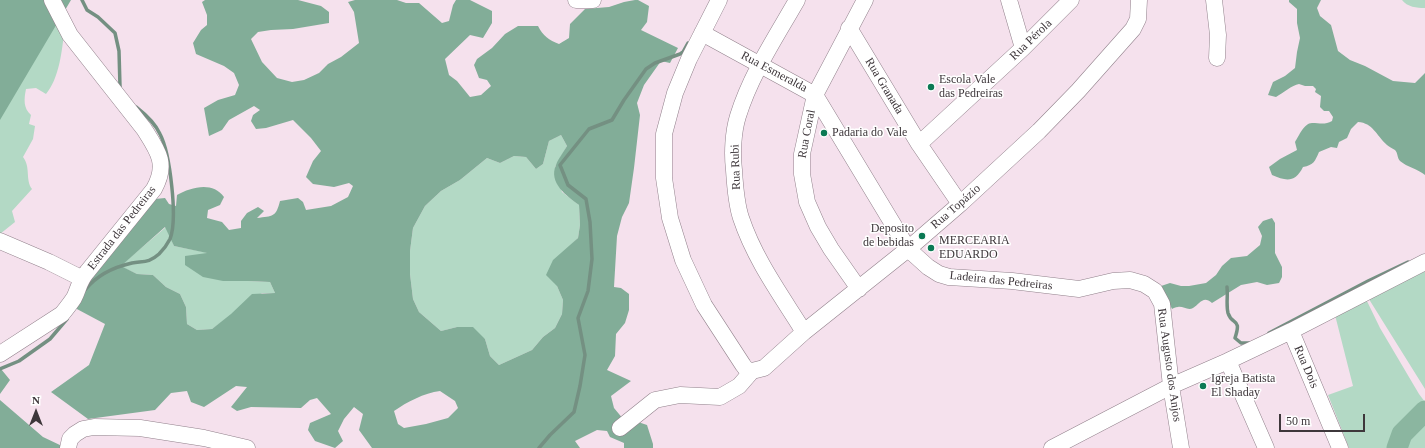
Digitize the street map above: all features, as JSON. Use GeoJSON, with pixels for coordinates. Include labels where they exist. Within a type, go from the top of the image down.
{"type":"FeatureCollection","features":[{"type":"Feature","properties":{"kind":"street","name":"Estrada das Pedreiras"},"geometry":{"type":"LineString","coordinates":[[0,354],[62,314],[69,306],[81,278],[154,189],[158,181],[161,168],[160,158],[144,129],[70,35],[52,0]]}},
{"type":"Feature","properties":{"kind":"street"},"geometry":{"type":"LineString","coordinates":[[576,0],[594,0]]}},
{"type":"Feature","properties":{"kind":"street"},"geometry":{"type":"LineString","coordinates":[[620,428],[655,400],[680,395],[720,397],[739,386],[752,371],[742,366],[704,305],[683,260],[670,218],[664,178],[664,134],[675,92],[689,59],[720,0]]}},
{"type":"Feature","properties":{"kind":"street","name":"Rua Rubi"},"geometry":{"type":"LineString","coordinates":[[797,0],[760,65],[737,117],[732,153],[741,217],[750,242],[765,271],[804,332]]}},
{"type":"Feature","properties":{"kind":"street","name":"Rua Coral"},"geometry":{"type":"LineString","coordinates":[[859,289],[831,249],[818,227],[807,202],[802,174],[802,154],[815,95],[865,0]]}},
{"type":"Feature","properties":{"kind":"street"},"geometry":{"type":"LineString","coordinates":[[1009,0],[1023,48]]}},
{"type":"Feature","properties":{"kind":"street","name":"Rua Pérola"},"geometry":{"type":"LineString","coordinates":[[919,144],[1023,48],[1071,0]]}},
{"type":"Feature","properties":{"kind":"street","name":"Rua Topázio"},"geometry":{"type":"LineString","coordinates":[[752,371],[764,368],[804,332],[908,249],[960,204],[1039,131],[1078,91],[1133,29],[1138,19],[1139,0]]}},
{"type":"Feature","properties":{"kind":"street"},"geometry":{"type":"LineString","coordinates":[[1214,0],[1218,35],[1217,58]]}},
{"type":"Feature","properties":{"kind":"street","name":"Rua Granada"},"geometry":{"type":"LineString","coordinates":[[849,28],[919,144],[960,204]]}},
{"type":"Feature","properties":{"kind":"street","name":"Rua Esmeralda"},"geometry":{"type":"LineString","coordinates":[[702,33],[815,95],[908,249]]}},
{"type":"Feature","properties":{"kind":"street"},"geometry":{"type":"LineString","coordinates":[[0,241],[49,262],[81,278]]}},
{"type":"Feature","properties":{"kind":"street","name":"Ladeira das Pedreiras"},"geometry":{"type":"LineString","coordinates":[[908,249],[928,267],[939,274],[949,277],[1012,281],[1079,289]]}},
{"type":"Feature","properties":{"kind":"street"},"geometry":{"type":"LineString","coordinates":[[1052,448],[1171,386],[1291,331],[1425,262]]}},
{"type":"Feature","properties":{"kind":"street","name":"Rua Augusto dos Anjos"},"geometry":{"type":"LineString","coordinates":[[1079,289],[1113,281],[1130,280],[1144,284],[1155,291],[1162,304],[1171,386],[1181,448]]}},
{"type":"Feature","properties":{"kind":"street","name":"Rua Dois"},"geometry":{"type":"LineString","coordinates":[[1291,331],[1340,448]]}},
{"type":"Feature","properties":{"kind":"street"},"geometry":{"type":"LineString","coordinates":[[1228,361],[1266,448]]}},
{"type":"Feature","properties":{"kind":"street"},"geometry":{"type":"LineString","coordinates":[[68,448],[70,439],[75,434],[83,429],[94,427],[140,428],[204,438],[247,448]]}},
{"type":"Feature","properties":{"kind":"green space"},"geometry":{"type":"Polygon","coordinates":[[[0,0],[71,0],[0,120],[0,0]]]}},
{"type":"Feature","properties":{"kind":"green space"},"geometry":{"type":"Polygon","coordinates":[[[205,0],[298,0],[321,6],[329,12],[329,23],[293,29],[258,32],[251,39],[262,62],[277,78],[292,82],[304,80],[319,73],[328,64],[341,57],[359,43],[354,12],[348,2],[355,0],[397,0],[406,3],[419,3],[442,23],[449,21],[453,5],[456,0],[470,0],[492,11],[492,23],[483,38],[470,35],[445,59],[449,75],[457,81],[470,97],[481,95],[491,86],[487,80],[479,78],[474,65],[477,59],[492,48],[505,34],[518,26],[538,26],[547,37],[559,44],[569,38],[570,24],[585,9],[609,7],[635,0],[649,6],[647,22],[641,30],[678,48],[670,63],[661,61],[644,85],[637,103],[640,115],[634,168],[629,203],[622,217],[617,236],[614,287],[621,288],[629,294],[629,310],[625,323],[616,334],[615,356],[607,370],[631,381],[611,396],[614,408],[624,420],[647,425],[653,448],[624,448],[624,443],[610,437],[607,431],[597,430],[575,441],[580,448],[372,448],[359,430],[363,414],[354,407],[344,419],[338,431],[343,441],[335,448],[315,441],[308,430],[310,423],[331,414],[317,398],[310,400],[301,408],[251,407],[237,411],[231,407],[247,387],[236,386],[204,407],[191,402],[187,391],[171,393],[155,410],[88,419],[51,392],[89,365],[105,324],[75,308],[86,280],[155,199],[165,198],[169,204],[176,206],[177,195],[183,192],[202,187],[214,189],[224,197],[220,205],[208,210],[207,218],[222,222],[229,230],[241,228],[241,221],[247,213],[258,207],[264,211],[257,218],[273,215],[277,210],[280,201],[298,198],[303,202],[306,210],[331,206],[348,197],[353,186],[349,183],[334,187],[313,184],[306,177],[313,161],[321,151],[311,138],[293,120],[266,128],[256,129],[251,121],[253,115],[260,110],[254,106],[229,120],[222,130],[209,136],[204,108],[218,100],[235,95],[239,85],[234,73],[224,66],[196,54],[193,43],[201,30],[207,25],[207,15],[202,2],[205,0]],[[561,135],[549,141],[543,164],[536,169],[526,157],[514,156],[500,163],[487,158],[460,180],[441,191],[425,206],[413,228],[410,251],[410,274],[413,299],[419,312],[441,331],[457,327],[473,327],[485,339],[490,356],[499,365],[532,350],[543,337],[555,328],[562,314],[563,300],[557,286],[546,275],[553,260],[578,238],[580,225],[579,205],[564,193],[555,178],[554,172],[557,163],[567,146],[561,135]],[[165,227],[121,266],[137,274],[153,275],[166,287],[180,294],[186,307],[187,324],[197,330],[212,329],[231,314],[252,294],[275,293],[270,282],[223,281],[203,277],[185,265],[185,256],[207,253],[174,246],[165,227]],[[440,391],[428,394],[404,404],[394,411],[398,424],[404,428],[426,424],[448,418],[458,408],[455,401],[440,391]]]}},
{"type":"Feature","properties":{"kind":"green space"},"geometry":{"type":"Polygon","coordinates":[[[1289,0],[1321,0],[1317,8],[1320,16],[1331,25],[1338,51],[1350,60],[1393,81],[1415,83],[1425,73],[1425,175],[1400,161],[1395,150],[1387,145],[1371,127],[1358,122],[1351,129],[1347,138],[1339,142],[1337,148],[1331,147],[1319,152],[1314,162],[1303,167],[1297,176],[1290,179],[1282,179],[1272,175],[1269,167],[1297,150],[1295,142],[1302,130],[1307,125],[1312,123],[1327,123],[1332,121],[1333,117],[1329,111],[1324,111],[1320,107],[1321,96],[1315,92],[1316,89],[1313,86],[1299,84],[1290,87],[1276,97],[1268,95],[1273,82],[1285,76],[1295,68],[1300,38],[1297,23],[1297,9],[1289,2],[1289,0]]]}},
{"type":"Feature","properties":{"kind":"green space"},"geometry":{"type":"Polygon","coordinates":[[[1402,0],[1425,0],[1425,8],[1409,6],[1402,0]]]}},
{"type":"Feature","properties":{"kind":"green space"},"geometry":{"type":"Polygon","coordinates":[[[52,15],[64,33],[57,73],[46,94],[36,88],[26,89],[25,96],[25,106],[31,115],[29,124],[35,126],[33,139],[23,157],[27,165],[29,182],[32,189],[12,211],[15,222],[0,234],[0,32],[52,15]]]}},
{"type":"Feature","properties":{"kind":"green space"},"geometry":{"type":"Polygon","coordinates":[[[561,135],[567,146],[555,167],[562,192],[579,205],[580,225],[578,238],[572,244],[557,286],[563,300],[562,314],[555,328],[543,337],[532,350],[499,365],[490,356],[485,339],[457,327],[441,331],[419,312],[413,299],[410,274],[410,251],[413,228],[425,206],[441,191],[460,180],[487,158],[500,163],[514,156],[526,157],[536,169],[543,164],[549,141],[561,135]]]}},
{"type":"Feature","properties":{"kind":"green space"},"geometry":{"type":"Polygon","coordinates":[[[1272,218],[1275,223],[1275,253],[1282,267],[1282,277],[1279,283],[1267,285],[1257,282],[1241,285],[1212,303],[1204,300],[1191,309],[1175,307],[1172,309],[1161,286],[1170,283],[1181,286],[1189,286],[1206,283],[1216,275],[1222,266],[1231,258],[1247,256],[1260,245],[1262,236],[1258,227],[1263,221],[1272,218]]]}},
{"type":"Feature","properties":{"kind":"green space"},"geometry":{"type":"Polygon","coordinates":[[[166,227],[174,246],[209,253],[248,281],[270,282],[275,293],[262,293],[212,329],[197,330],[187,324],[186,307],[180,294],[166,287],[153,275],[137,274],[120,266],[166,227]]]}},
{"type":"Feature","properties":{"kind":"green space"},"geometry":{"type":"Polygon","coordinates":[[[1425,268],[1425,389],[1367,296],[1425,268]]]}},
{"type":"Feature","properties":{"kind":"green space"},"geometry":{"type":"Polygon","coordinates":[[[1365,297],[1380,328],[1425,402],[1425,448],[1349,448],[1328,395],[1353,386],[1334,311],[1365,297]]]}},
{"type":"Feature","properties":{"kind":"green space"},"geometry":{"type":"Polygon","coordinates":[[[0,369],[10,380],[0,394],[0,369]]]}},
{"type":"Feature","properties":{"kind":"green space"},"geometry":{"type":"Polygon","coordinates":[[[0,400],[43,437],[62,446],[62,448],[0,448],[0,400]]]}},
{"type":"Feature","properties":{"kind":"waterway"},"geometry":{"type":"LineString","coordinates":[[82,0],[87,10],[98,17],[115,33],[119,51],[120,87]]}},
{"type":"Feature","properties":{"kind":"waterway"},"geometry":{"type":"LineString","coordinates":[[539,448],[574,412],[585,355],[578,318],[588,291],[592,259],[590,222],[586,199],[568,185],[560,165],[589,129],[612,120],[646,69],[655,63],[680,54],[683,52],[688,43]]}},
{"type":"Feature","properties":{"kind":"waterway"},"geometry":{"type":"LineString","coordinates":[[85,290],[94,280],[112,270],[132,263],[152,259],[161,252],[170,239],[172,230],[173,202],[170,170],[164,143],[158,130],[150,119],[136,107]]}},
{"type":"Feature","properties":{"kind":"waterway"},"geometry":{"type":"LineString","coordinates":[[1269,333],[1368,281],[1408,262]]}},
{"type":"Feature","properties":{"kind":"waterway"},"geometry":{"type":"LineString","coordinates":[[1227,287],[1228,313],[1237,324],[1235,338],[1241,343],[1249,343]]}},
{"type":"Feature","properties":{"kind":"waterway"},"geometry":{"type":"LineString","coordinates":[[0,369],[19,361],[50,339],[67,319]]}},
{"type":"Feature","properties":{"kind":"waterway"},"geometry":{"type":"LineString","coordinates":[[1397,448],[1402,434],[1425,411]]}},
{"type":"Feature","properties":{"kind":"place","name":"Escola Vale das Pedreiras"},"geometry":{"type":"Point","coordinates":[931,87]}},
{"type":"Feature","properties":{"kind":"place","name":"Padaria do Vale"},"geometry":{"type":"Point","coordinates":[824,133]}},
{"type":"Feature","properties":{"kind":"place","name":"Deposito de bebidas"},"geometry":{"type":"Point","coordinates":[922,236]}},
{"type":"Feature","properties":{"kind":"place","name":"MERCEARIA EDUARDO"},"geometry":{"type":"Point","coordinates":[931,248]}},
{"type":"Feature","properties":{"kind":"place","name":"Igreja Batista El Shaday"},"geometry":{"type":"Point","coordinates":[1203,386]}}]}
